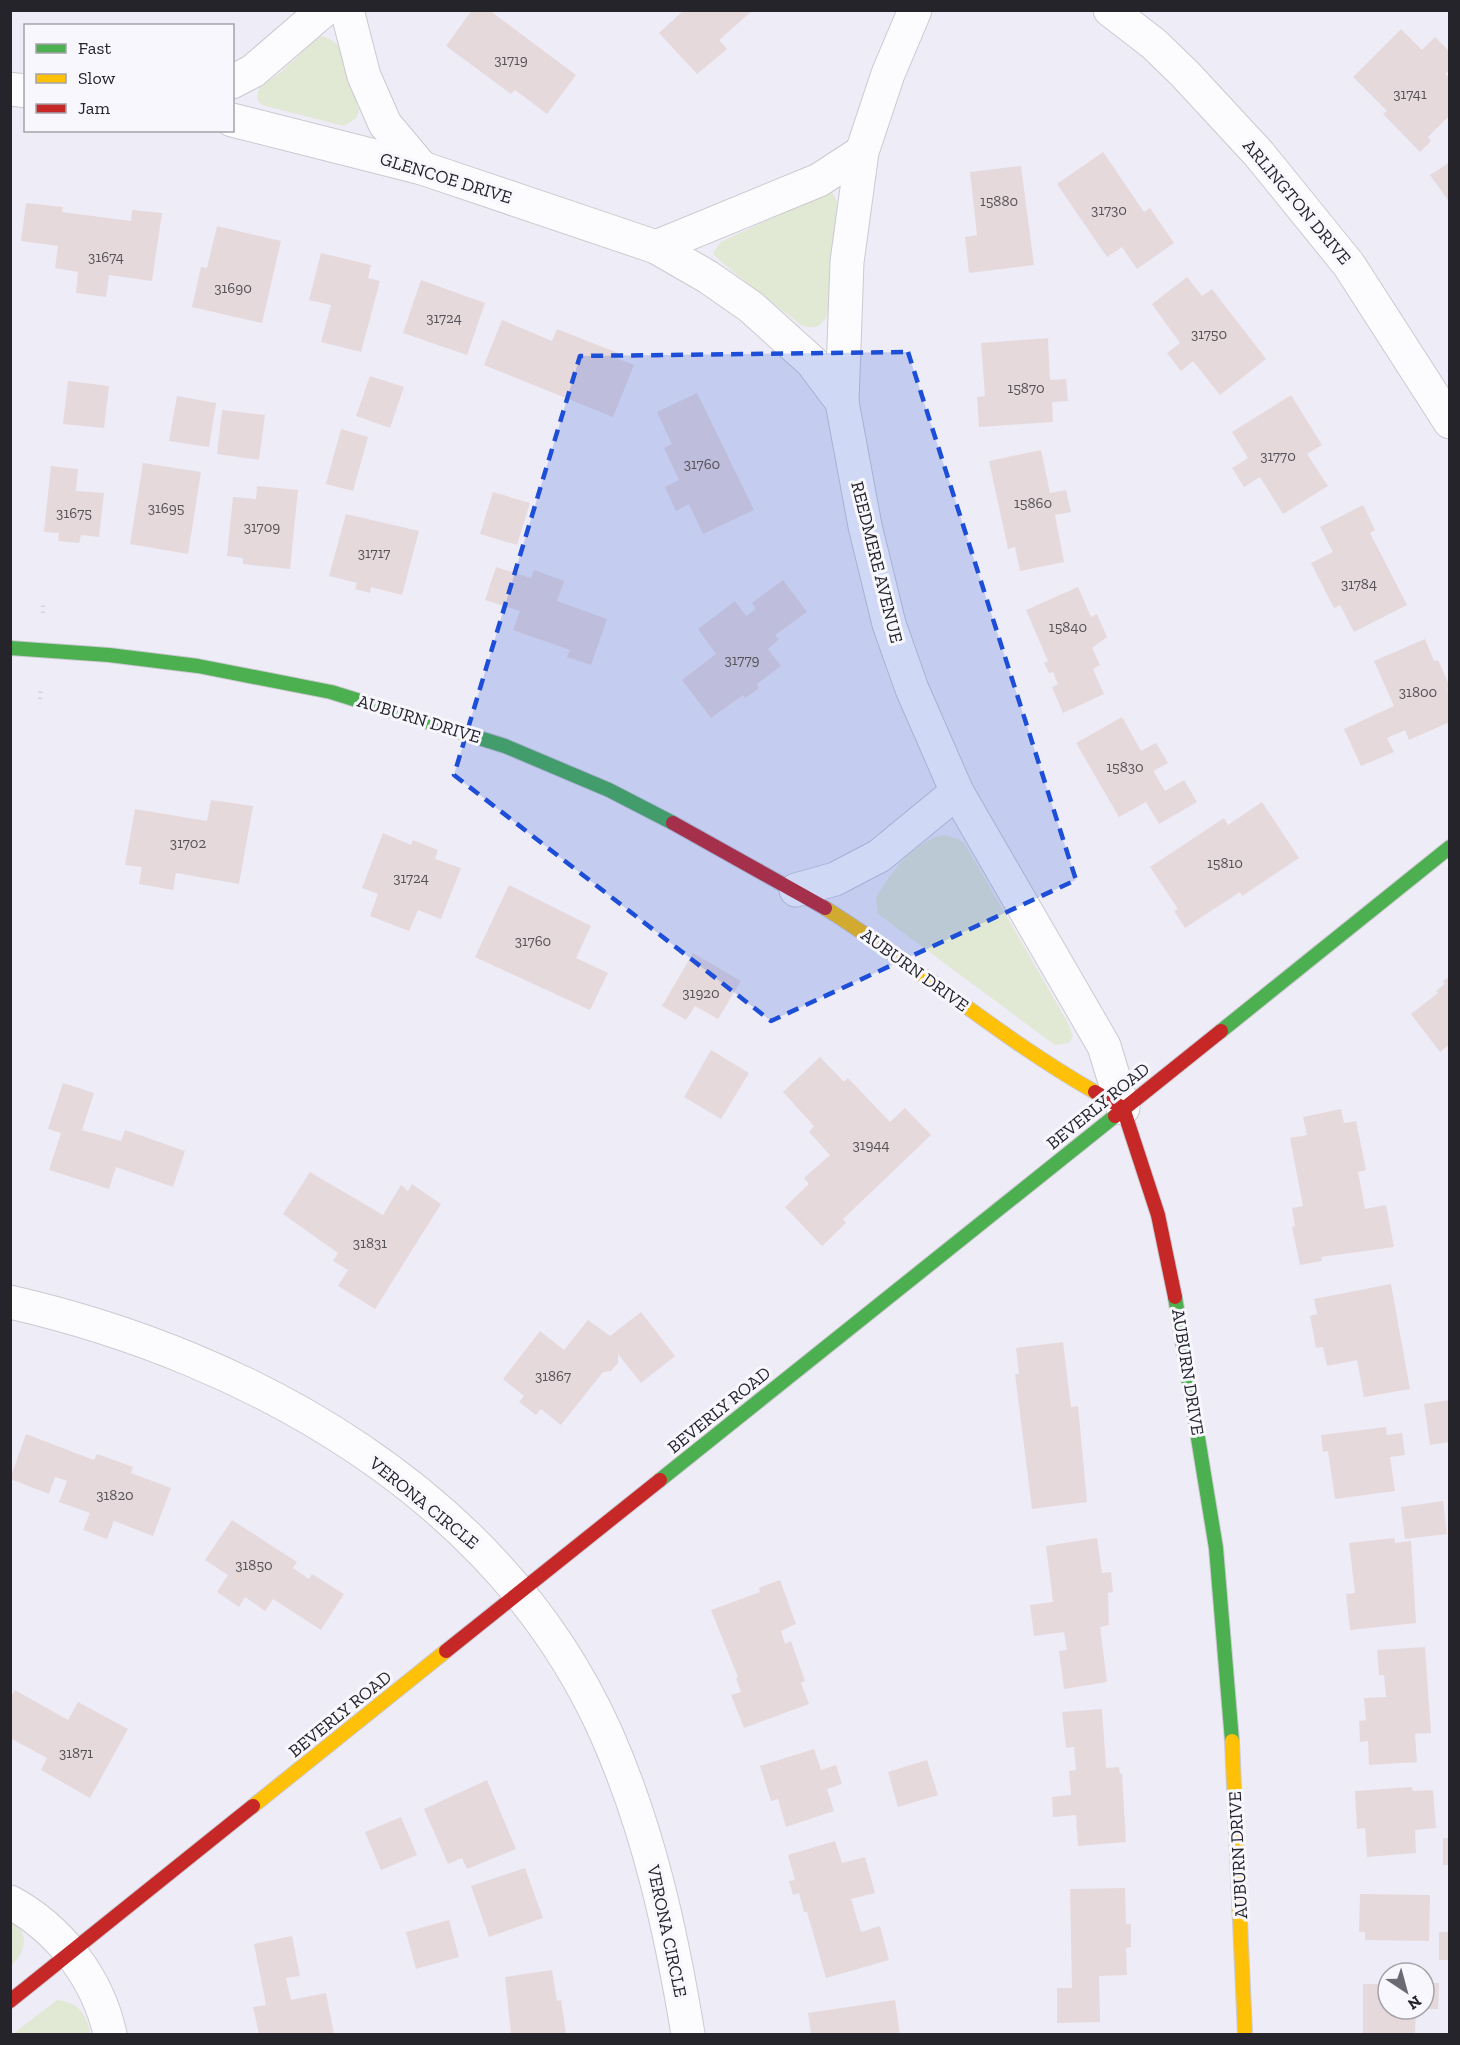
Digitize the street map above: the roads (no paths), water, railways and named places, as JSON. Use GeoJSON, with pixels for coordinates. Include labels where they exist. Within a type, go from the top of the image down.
{"type":"FeatureCollection","features":[{"type":"Feature","properties":{"kind":"street"},"geometry":{"type":"LineString","coordinates":[[234,81],[253,71],[324,10]]}},
{"type":"Feature","properties":{"kind":"street"},"geometry":{"type":"LineString","coordinates":[[347,10],[364,76],[385,124],[422,168]]}},
{"type":"Feature","properties":{"kind":"street","name":"REEDMERE AVENUE"},"geometry":{"type":"LineString","coordinates":[[915,10],[888,74],[862,152],[847,262],[842,402],[865,526],[889,624],[912,688],[957,792],[1104,1046],[1123,1108]]}},
{"type":"Feature","properties":{"kind":"street","name":"ARLINGTON DRIVE"},"geometry":{"type":"LineString","coordinates":[[1110,10],[1178,67],[1259,154],[1350,265],[1449,422]]}},
{"type":"Feature","properties":{"kind":"street","name":"GLENCOE DRIVE"},"geometry":{"type":"LineString","coordinates":[[234,121],[422,168],[656,247],[708,276],[751,307],[812,362],[842,402]]}},
{"type":"Feature","properties":{"kind":"street"},"geometry":{"type":"LineString","coordinates":[[656,247],[819,180],[862,152]]}},
{"type":"Feature","properties":{"kind":"street","name":"AUBURN DRIVE"},"geometry":{"type":"LineString","coordinates":[[10,648],[109,655],[198,666],[331,692],[505,746],[609,790],[796,890],[865,933],[1042,1062],[1123,1108],[1158,1215],[1170,1266],[1216,1548],[1230,1700],[1245,2034]]}},
{"type":"Feature","properties":{"kind":"street"},"geometry":{"type":"LineString","coordinates":[[796,890],[836,879],[879,856],[957,792]]}},
{"type":"Feature","properties":{"kind":"street","name":"BEVERLY ROAD"},"geometry":{"type":"LineString","coordinates":[[10,2001],[1449,847]]}},
{"type":"Feature","properties":{"kind":"street","name":"VERONA CIRCLE"},"geometry":{"type":"LineString","coordinates":[[10,1302],[141,1338],[251,1385],[290,1407],[401,1480],[485,1553],[521,1593],[585,1693],[628,1785],[659,1884],[688,2034]]}},
{"type":"Feature","properties":{"kind":"street"},"geometry":{"type":"LineString","coordinates":[[10,1902],[45,1927],[72,1952],[92,1984],[110,2034]]}}]}
